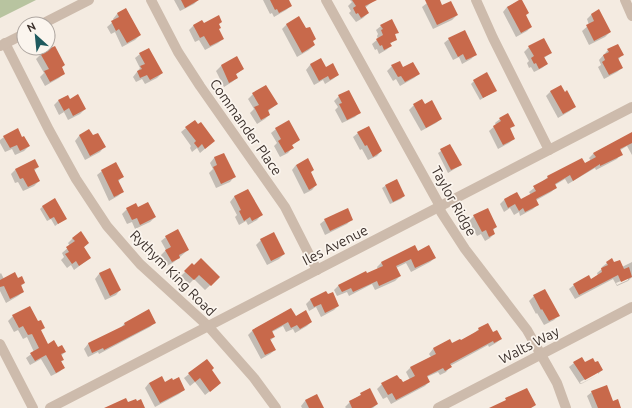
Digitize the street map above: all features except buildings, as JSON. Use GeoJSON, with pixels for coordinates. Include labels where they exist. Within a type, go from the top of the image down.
{"type":"FeatureCollection","features":[{"type":"Feature","properties":{"kind":"street"},"geometry":{"type":"LineString","coordinates":[[56,17],[89,0]]}},
{"type":"Feature","properties":{"kind":"street","name":"Commander Place"},"geometry":{"type":"LineString","coordinates":[[151,0],[178,52],[200,86],[285,207],[317,270]]}},
{"type":"Feature","properties":{"kind":"street","name":"Taylor Ridge"},"geometry":{"type":"LineString","coordinates":[[326,0],[440,206],[441,212],[465,248],[526,330],[557,383],[566,408]]}},
{"type":"Feature","properties":{"kind":"street"},"geometry":{"type":"LineString","coordinates":[[476,0],[493,38],[549,150]]}},
{"type":"Feature","properties":{"kind":"street"},"geometry":{"type":"LineString","coordinates":[[625,0],[632,16]]}},
{"type":"Feature","properties":{"kind":"street"},"geometry":{"type":"LineString","coordinates":[[3,45],[16,38]]}},
{"type":"Feature","properties":{"kind":"street","name":"Rythym King Road"},"geometry":{"type":"LineString","coordinates":[[3,45],[76,179],[107,226],[140,264],[208,326],[254,378],[276,408]]}},
{"type":"Feature","properties":{"kind":"street","name":"Iles Avenue"},"geometry":{"type":"LineString","coordinates":[[50,408],[632,107]]}},
{"type":"Feature","properties":{"kind":"street","name":"Walts Way"},"geometry":{"type":"LineString","coordinates":[[438,408],[632,307]]}},
{"type":"Feature","properties":{"kind":"street"},"geometry":{"type":"LineString","coordinates":[[0,344],[33,408]]}},
{"type":"Feature","properties":{"kind":"green space"},"geometry":{"type":"Polygon","coordinates":[[[0,0],[36,0],[0,18],[0,0]]]}}]}
